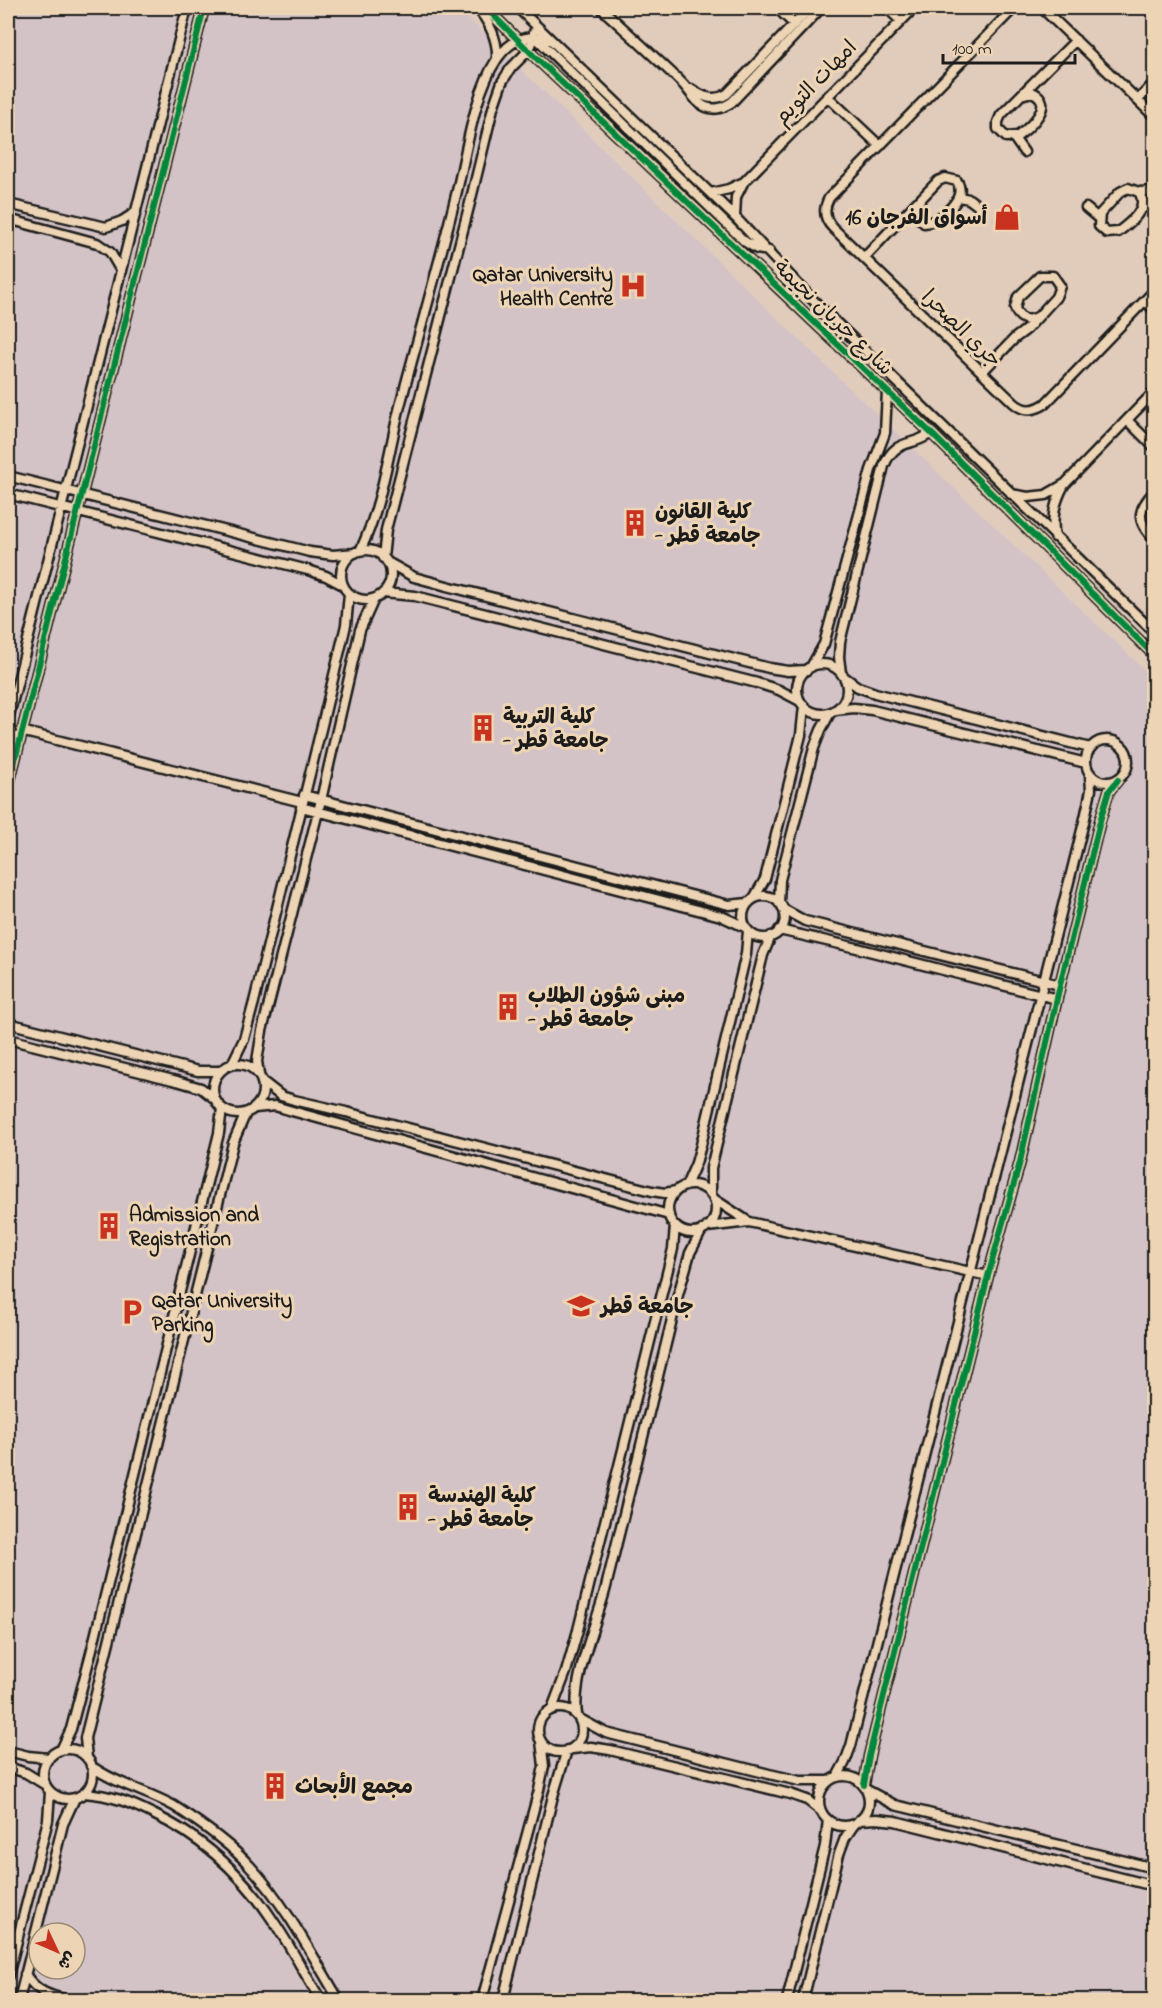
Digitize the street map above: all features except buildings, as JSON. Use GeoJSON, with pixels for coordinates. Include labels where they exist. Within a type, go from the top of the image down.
{"type":"FeatureCollection","features":[{"type":"Feature","properties":{"kind":"street"},"geometry":{"type":"LineString","coordinates":[[24,722],[8,719],[187,8]]}},
{"type":"Feature","properties":{"kind":"street"},"geometry":{"type":"LineString","coordinates":[[8,788],[204,8]]}},
{"type":"Feature","properties":{"kind":"street"},"geometry":{"type":"LineString","coordinates":[[343,585],[342,569],[347,560],[358,552],[373,519],[483,88],[497,59],[498,49],[494,36],[477,8]]}},
{"type":"Feature","properties":{"kind":"street","name":"شارع جريان نجيمة"},"geometry":{"type":"LineString","coordinates":[[486,8],[931,433],[1155,655]]}},
{"type":"Feature","properties":{"kind":"street","name":"شارع جريان نجيمة"},"geometry":{"type":"LineString","coordinates":[[518,8],[711,193],[769,251],[810,297],[1155,632]]}},
{"type":"Feature","properties":{"kind":"street"},"geometry":{"type":"LineString","coordinates":[[601,8],[683,84],[703,106],[715,110],[727,105],[785,41],[822,8]]}},
{"type":"Feature","properties":{"kind":"street"},"geometry":{"type":"LineString","coordinates":[[777,8],[794,24]]}},
{"type":"Feature","properties":{"kind":"street"},"geometry":{"type":"LineString","coordinates":[[785,41],[794,24],[810,8]]}},
{"type":"Feature","properties":{"kind":"street"},"geometry":{"type":"LineString","coordinates":[[888,8],[901,21]]}},
{"type":"Feature","properties":{"kind":"street","name":"امهات التويم"},"geometry":{"type":"LineString","coordinates":[[711,193],[742,183],[914,8]]}},
{"type":"Feature","properties":{"kind":"street","name":"جري الصحرا"},"geometry":{"type":"LineString","coordinates":[[1014,8],[830,198],[825,216],[829,225],[1017,406],[1025,410],[1038,408],[1045,404],[1155,291]]}},
{"type":"Feature","properties":{"kind":"street"},"geometry":{"type":"LineString","coordinates":[[1042,8],[1155,116]]}},
{"type":"Feature","properties":{"kind":"street"},"geometry":{"type":"LineString","coordinates":[[530,19],[534,36],[744,241],[753,247],[769,251]]}},
{"type":"Feature","properties":{"kind":"street"},"geometry":{"type":"LineString","coordinates":[[497,59],[518,39],[534,36],[554,42]]}},
{"type":"Feature","properties":{"kind":"street"},"geometry":{"type":"LineString","coordinates":[[8,494],[308,570],[327,576],[343,585],[349,594],[363,600],[374,599],[383,593],[390,578],[385,560],[384,537],[498,90],[511,68],[529,50],[534,36]]}},
{"type":"Feature","properties":{"kind":"street"},"geometry":{"type":"LineString","coordinates":[[1041,76],[1039,96],[1043,104],[1041,112],[1021,134],[1014,138],[1006,137],[1000,133],[998,122],[1001,115],[1076,40]]}},
{"type":"Feature","properties":{"kind":"street"},"geometry":{"type":"LineString","coordinates":[[683,84],[705,98],[722,97],[761,66]]}},
{"type":"Feature","properties":{"kind":"street"},"geometry":{"type":"LineString","coordinates":[[1138,100],[1155,82]]}},
{"type":"Feature","properties":{"kind":"street"},"geometry":{"type":"LineString","coordinates":[[167,90],[182,94]]}},
{"type":"Feature","properties":{"kind":"street"},"geometry":{"type":"LineString","coordinates":[[1021,95],[1028,92],[1039,96]]}},
{"type":"Feature","properties":{"kind":"street"},"geometry":{"type":"LineString","coordinates":[[827,96],[880,146]]}},
{"type":"Feature","properties":{"kind":"street"},"geometry":{"type":"LineString","coordinates":[[722,97],[727,105]]}},
{"type":"Feature","properties":{"kind":"street"},"geometry":{"type":"LineString","coordinates":[[1014,138],[1024,152]]}},
{"type":"Feature","properties":{"kind":"street"},"geometry":{"type":"LineString","coordinates":[[864,258],[938,181],[945,178],[957,181],[960,189],[959,197],[936,221],[928,223],[907,220],[898,223]]}},
{"type":"Feature","properties":{"kind":"street"},"geometry":{"type":"LineString","coordinates":[[735,217],[736,197],[742,183]]}},
{"type":"Feature","properties":{"kind":"street"},"geometry":{"type":"LineString","coordinates":[[1155,191],[1124,190],[1102,211],[1098,218],[1099,226],[1104,232],[1115,234],[1155,198]]}},
{"type":"Feature","properties":{"kind":"street"},"geometry":{"type":"LineString","coordinates":[[1139,192],[1143,200],[1139,212]]}},
{"type":"Feature","properties":{"kind":"street"},"geometry":{"type":"LineString","coordinates":[[959,197],[974,201],[981,208]]}},
{"type":"Feature","properties":{"kind":"street"},"geometry":{"type":"LineString","coordinates":[[455,199],[470,203]]}},
{"type":"Feature","properties":{"kind":"street"},"geometry":{"type":"LineString","coordinates":[[918,201],[916,212],[921,221]]}},
{"type":"Feature","properties":{"kind":"street"},"geometry":{"type":"LineString","coordinates":[[8,204],[105,227],[122,221],[136,212]]}},
{"type":"Feature","properties":{"kind":"street"},"geometry":{"type":"LineString","coordinates":[[1086,208],[1098,218]]}},
{"type":"Feature","properties":{"kind":"street"},"geometry":{"type":"LineString","coordinates":[[8,219],[98,243],[110,252],[121,271]]}},
{"type":"Feature","properties":{"kind":"street"},"geometry":{"type":"LineString","coordinates":[[982,372],[1059,294],[1060,286],[1053,276],[1040,276],[1018,297],[1015,308],[1018,315],[1018,329],[1015,338]]}},
{"type":"Feature","properties":{"kind":"street"},"geometry":{"type":"LineString","coordinates":[[1145,301],[1155,310]]}},
{"type":"Feature","properties":{"kind":"street"},"geometry":{"type":"LineString","coordinates":[[1018,315],[1027,320],[1037,317]]}},
{"type":"Feature","properties":{"kind":"street"},"geometry":{"type":"LineString","coordinates":[[109,318],[125,322]]}},
{"type":"Feature","properties":{"kind":"street"},"geometry":{"type":"LineString","coordinates":[[8,1023],[198,1071],[220,1071],[232,1064],[247,1065],[281,1095],[294,1100],[652,1191],[665,1193],[676,1191],[686,1185],[701,1145],[746,954],[747,929],[743,917],[765,879],[799,745],[802,704],[798,692],[799,682],[824,644],[871,470],[885,433],[887,391]]}},
{"type":"Feature","properties":{"kind":"street"},"geometry":{"type":"LineString","coordinates":[[1055,537],[1054,513],[1058,497],[1065,484],[1155,392]]}},
{"type":"Feature","properties":{"kind":"street"},"geometry":{"type":"LineString","coordinates":[[1127,420],[1155,447]]}},
{"type":"Feature","properties":{"kind":"street"},"geometry":{"type":"LineString","coordinates":[[302,801],[318,811],[721,916],[761,938],[771,936],[779,930],[784,918],[780,880],[814,748],[832,711],[845,698],[847,687],[839,657],[840,642],[887,460],[896,448],[904,443],[931,433]]}},
{"type":"Feature","properties":{"kind":"street"},"geometry":{"type":"LineString","coordinates":[[385,469],[400,472]]}},
{"type":"Feature","properties":{"kind":"street"},"geometry":{"type":"LineString","coordinates":[[8,476],[310,552],[333,555],[370,551],[414,577],[769,668],[788,671],[827,665],[858,687],[875,693],[1090,748]]}},
{"type":"Feature","properties":{"kind":"street"},"geometry":{"type":"LineString","coordinates":[[1011,494],[1028,497],[1046,495],[1065,484]]}},
{"type":"Feature","properties":{"kind":"street"},"geometry":{"type":"LineString","coordinates":[[1155,492],[1143,506],[1140,516],[1143,526],[1155,539]]}},
{"type":"Feature","properties":{"kind":"street"},"geometry":{"type":"LineString","coordinates":[[849,550],[862,552]]}},
{"type":"Feature","properties":{"kind":"street"},"geometry":{"type":"LineString","coordinates":[[842,578],[855,581]]}},
{"type":"Feature","properties":{"kind":"street"},"geometry":{"type":"LineString","coordinates":[[383,593],[415,596],[757,683],[779,690],[818,714],[854,708],[873,710],[1086,764]]}},
{"type":"Feature","properties":{"kind":"street"},"geometry":{"type":"LineString","coordinates":[[232,1064],[244,1039],[346,625],[349,594]]}},
{"type":"Feature","properties":{"kind":"street"},"geometry":{"type":"LineString","coordinates":[[255,1108],[263,1096],[257,1061],[262,1031],[321,800],[360,630],[374,599]]}},
{"type":"Feature","properties":{"kind":"street"},"geometry":{"type":"LineString","coordinates":[[8,735],[21,735],[302,801],[321,800],[729,905],[767,896],[793,916],[805,921],[1060,985]]}},
{"type":"Feature","properties":{"kind":"street"},"geometry":{"type":"LineString","coordinates":[[803,2001],[839,1854],[845,1838],[868,1806],[865,1788],[869,1756],[988,1276],[1020,1162],[1100,820],[1109,791],[1124,774],[1128,763],[1128,754],[1124,747],[1113,740],[1097,742],[1086,755],[1091,790],[1041,995],[850,1746],[845,1762],[820,1795],[821,1811]]}},
{"type":"Feature","properties":{"kind":"street"},"geometry":{"type":"LineString","coordinates":[[1090,775],[1103,782],[1118,780]]}},
{"type":"Feature","properties":{"kind":"street"},"geometry":{"type":"LineString","coordinates":[[435,841],[439,830]]}},
{"type":"Feature","properties":{"kind":"street"},"geometry":{"type":"LineString","coordinates":[[522,864],[525,852]]}},
{"type":"Feature","properties":{"kind":"street"},"geometry":{"type":"LineString","coordinates":[[779,930],[1057,999]]}},
{"type":"Feature","properties":{"kind":"street"},"geometry":{"type":"LineString","coordinates":[[502,2001],[553,1796],[570,1750],[581,1738],[582,1728],[576,1699],[578,1682],[605,1590],[690,1252],[714,1217],[716,1205],[712,1197],[711,1168],[763,955],[771,936]]}},
{"type":"Feature","properties":{"kind":"street"},"geometry":{"type":"LineString","coordinates":[[857,948],[860,936]]}},
{"type":"Feature","properties":{"kind":"street"},"geometry":{"type":"LineString","coordinates":[[940,969],[943,955]]}},
{"type":"Feature","properties":{"kind":"street"},"geometry":{"type":"LineString","coordinates":[[43,1048],[43,1040],[47,1033]]}},
{"type":"Feature","properties":{"kind":"street"},"geometry":{"type":"LineString","coordinates":[[8,1039],[201,1088],[222,1108],[233,1114],[246,1113],[255,1108],[278,1107],[669,1215]]}},
{"type":"Feature","properties":{"kind":"street"},"geometry":{"type":"LineString","coordinates":[[175,1081],[180,1066]]}},
{"type":"Feature","properties":{"kind":"street"},"geometry":{"type":"LineString","coordinates":[[215,1099],[213,1084],[220,1071]]}},
{"type":"Feature","properties":{"kind":"street"},"geometry":{"type":"LineString","coordinates":[[278,1107],[281,1095]]}},
{"type":"Feature","properties":{"kind":"street"},"geometry":{"type":"LineString","coordinates":[[44,1784],[43,1772],[49,1758],[61,1750],[71,1729],[219,1133],[222,1108]]}},
{"type":"Feature","properties":{"kind":"street"},"geometry":{"type":"LineString","coordinates":[[84,1794],[92,1781],[85,1738],[233,1143],[246,1113]]}},
{"type":"Feature","properties":{"kind":"street"},"geometry":{"type":"LineString","coordinates":[[686,1185],[700,1186],[749,1222],[988,1276]]}},
{"type":"Feature","properties":{"kind":"street"},"geometry":{"type":"LineString","coordinates":[[676,1191],[669,1202],[669,1215],[675,1226],[685,1232],[749,1222]]}},
{"type":"Feature","properties":{"kind":"street"},"geometry":{"type":"LineString","coordinates":[[482,2001],[544,1766],[538,1734],[539,1725],[543,1716],[552,1709],[566,1672],[673,1249],[675,1226]]}},
{"type":"Feature","properties":{"kind":"street"},"geometry":{"type":"LineString","coordinates":[[644,1367],[659,1371]]}},
{"type":"Feature","properties":{"kind":"street"},"geometry":{"type":"LineString","coordinates":[[634,1407],[641,1407],[649,1412]]}},
{"type":"Feature","properties":{"kind":"street"},"geometry":{"type":"LineString","coordinates":[[930,1436],[938,1435],[947,1443]]}},
{"type":"Feature","properties":{"kind":"street"},"geometry":{"type":"LineString","coordinates":[[552,1709],[566,1708],[606,1733],[800,1781],[850,1776],[865,1788],[895,1805],[1155,1868]]}},
{"type":"Feature","properties":{"kind":"street"},"geometry":{"type":"LineString","coordinates":[[541,1741],[555,1751],[591,1747],[610,1750],[779,1791],[807,1800],[828,1820],[844,1826],[877,1819],[895,1821],[1155,1886]]}},
{"type":"Feature","properties":{"kind":"street"},"geometry":{"type":"LineString","coordinates":[[61,1750],[77,1751],[112,1779],[172,1805],[243,1859],[279,1902],[339,2001]]}},
{"type":"Feature","properties":{"kind":"street"},"geometry":{"type":"LineString","coordinates":[[8,1751],[49,1758]]}},
{"type":"Feature","properties":{"kind":"street"},"geometry":{"type":"LineString","coordinates":[[8,1767],[26,1773],[62,1799],[75,1798],[84,1794],[107,1796],[131,1803],[179,1827],[203,1844],[254,1894],[321,2001]]}},
{"type":"Feature","properties":{"kind":"street"},"geometry":{"type":"LineString","coordinates":[[8,1976],[48,1820],[50,1792]]}},
{"type":"Feature","properties":{"kind":"street"},"geometry":{"type":"LineString","coordinates":[[19,2001],[63,1824],[75,1798]]}},
{"type":"Feature","properties":{"kind":"street"},"geometry":{"type":"LineString","coordinates":[[787,2001],[825,1846],[828,1820]]}},
{"type":"Feature","properties":{"kind":"street"},"geometry":{"type":"LineString","coordinates":[[26,1974],[41,1992],[69,2001]]}},
{"type":"Feature","properties":{"kind":"shaded area","name":"جامعة قطر"},"geometry":{"type":"Polygon","coordinates":[[[8,8],[458,8],[816,356],[1154,679],[1154,2000],[8,2000],[8,8]]]}},
{"type":"Feature","properties":{"kind":"shaded area","name":"أسواق الفرجان 16"},"geometry":{"type":"Polygon","coordinates":[[[1007,202],[1022,216],[1019,219],[1016,218],[1005,232],[992,219],[1007,202]]]}},
{"type":"Feature","properties":{"kind":"cycle path"},"geometry":{"type":"LineString","coordinates":[[8,788],[204,8]]}},
{"type":"Feature","properties":{"kind":"cycle path"},"geometry":{"type":"LineString","coordinates":[[486,8],[931,433],[1154,655]]}},
{"type":"Feature","properties":{"kind":"cycle path"},"geometry":{"type":"LineString","coordinates":[[864,1785],[869,1756],[988,1276],[1020,1162],[1100,821],[1109,791],[1118,780]]}},
{"type":"Feature","properties":{"kind":"place","name":"أسواق الفرجان 16"},"geometry":{"type":"Point","coordinates":[1007,217]}},
{"type":"Feature","properties":{"kind":"place","name":"Qatar University Health Centre"},"geometry":{"type":"Point","coordinates":[633,286]}},
{"type":"Feature","properties":{"kind":"place","name":"كلية القانون - جامعة قطر"},"geometry":{"type":"Point","coordinates":[635,523]}},
{"type":"Feature","properties":{"kind":"place","name":"كلية التربية - جامعة قطر"},"geometry":{"type":"Point","coordinates":[483,728]}},
{"type":"Feature","properties":{"kind":"place","name":"مبنى شؤون الطلاب - جامعة قطر"},"geometry":{"type":"Point","coordinates":[508,1007]}},
{"type":"Feature","properties":{"kind":"place","name":"Admission and Registration"},"geometry":{"type":"Point","coordinates":[109,1226]}},
{"type":"Feature","properties":{"kind":"place","name":"جامعة قطر"},"geometry":{"type":"Point","coordinates":[581,1306]}},
{"type":"Feature","properties":{"kind":"place","name":"Qatar University Parking"},"geometry":{"type":"Point","coordinates":[132,1312]}},
{"type":"Feature","properties":{"kind":"place","name":"كلية الهندسة - جامعة قطر"},"geometry":{"type":"Point","coordinates":[408,1507]}},
{"type":"Feature","properties":{"kind":"place","name":"مجمع الأبحاث"},"geometry":{"type":"Point","coordinates":[275,1786]}}]}
